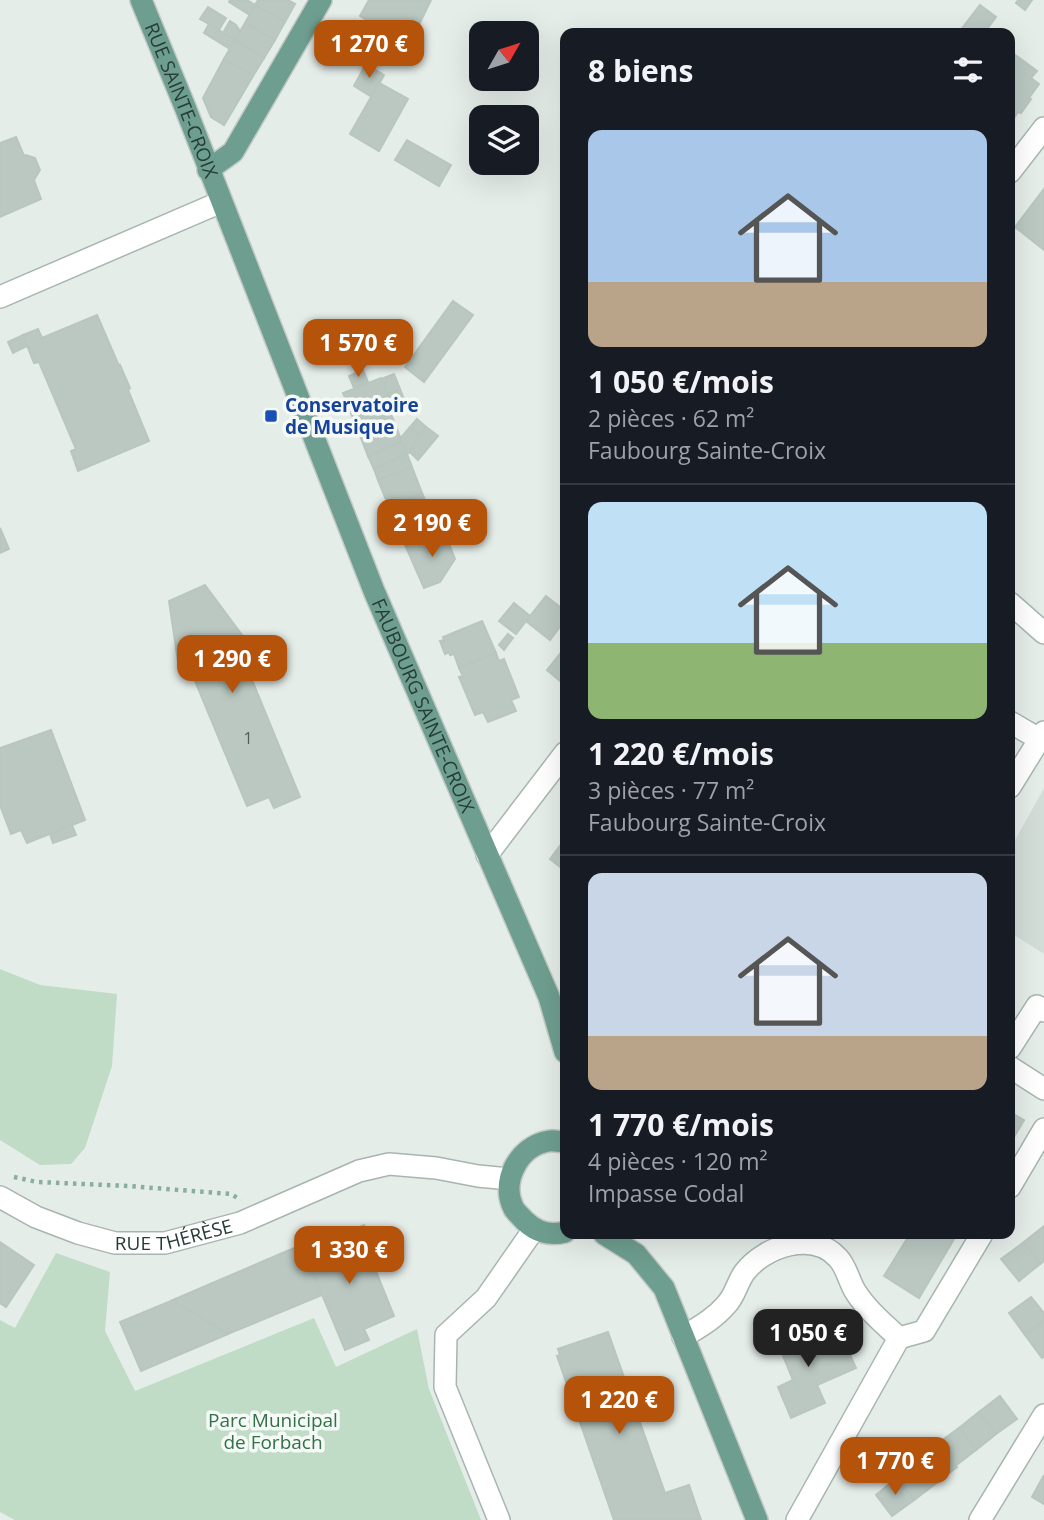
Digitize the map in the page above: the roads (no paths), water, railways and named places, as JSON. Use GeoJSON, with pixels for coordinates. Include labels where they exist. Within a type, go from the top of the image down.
{"type":"FeatureCollection","features":[{"type":"Feature","properties":{"kind":"main road","name":"RUE SAINTE-CROIX"},"geometry":{"type":"LineString","coordinates":[[141,0],[221,202]]}},
{"type":"Feature","properties":{"kind":"main road"},"geometry":{"type":"LineString","coordinates":[[208,170],[233,152],[321,0]]}},
{"type":"Feature","properties":{"kind":"main road","name":"FAUBOURG SAINTE-CROIX"},"geometry":{"type":"LineString","coordinates":[[221,202],[374,591],[549,997],[560,1035]]}},
{"type":"Feature","properties":{"kind":"main road"},"geometry":{"type":"LineString","coordinates":[[560,1142],[549,1141],[530,1148],[517,1161],[510,1179],[510,1196],[515,1211],[534,1229],[560,1234]]}},
{"type":"Feature","properties":{"kind":"main road"},"geometry":{"type":"LineString","coordinates":[[612,1239],[636,1254],[663,1288],[757,1520]]}},
{"type":"Feature","properties":{"kind":"street"},"geometry":{"type":"LineString","coordinates":[[1015,166],[1044,128]]}},
{"type":"Feature","properties":{"kind":"street"},"geometry":{"type":"LineString","coordinates":[[0,296],[221,202]]}},
{"type":"Feature","properties":{"kind":"street"},"geometry":{"type":"LineString","coordinates":[[1015,608],[1044,632]]}},
{"type":"Feature","properties":{"kind":"street"},"geometry":{"type":"LineString","coordinates":[[1015,724],[1042,736],[1015,779]]}},
{"type":"Feature","properties":{"kind":"street"},"geometry":{"type":"LineString","coordinates":[[487,855],[560,760]]}},
{"type":"Feature","properties":{"kind":"street"},"geometry":{"type":"LineString","coordinates":[[1015,1040],[1037,1006],[1044,1011]]}},
{"type":"Feature","properties":{"kind":"street"},"geometry":{"type":"LineString","coordinates":[[1015,1071],[1044,1089]]}},
{"type":"Feature","properties":{"kind":"street"},"geometry":{"type":"LineString","coordinates":[[1015,1178],[1044,1129]]}},
{"type":"Feature","properties":{"kind":"street","name":"RUE THÉRÈSE"},"geometry":{"type":"LineString","coordinates":[[3,1190],[36,1217],[78,1233],[115,1243],[166,1242],[240,1223],[359,1171],[389,1164],[510,1179]]}},
{"type":"Feature","properties":{"kind":"street"},"geometry":{"type":"LineString","coordinates":[[499,1520],[445,1387],[446,1335],[486,1298],[534,1229]]}},
{"type":"Feature","properties":{"kind":"street"},"geometry":{"type":"LineString","coordinates":[[797,1520],[899,1338],[924,1331],[979,1239]]}},
{"type":"Feature","properties":{"kind":"street"},"geometry":{"type":"LineString","coordinates":[[683,1337],[713,1318],[730,1302],[744,1274],[755,1261],[771,1250],[795,1244],[821,1245],[839,1258],[856,1293],[899,1338]]}},
{"type":"Feature","properties":{"kind":"street"},"geometry":{"type":"LineString","coordinates":[[980,1520],[1044,1415]]}},
{"type":"Feature","properties":{"kind":"place","name":"Conservatoire de Musique"},"geometry":{"type":"Point","coordinates":[271,416]}},
{"type":"Feature","properties":{"kind":"park label","name":"Parc Municipal de Forbach"},"geometry":{"type":"Point","coordinates":[273,1431]}}]}
